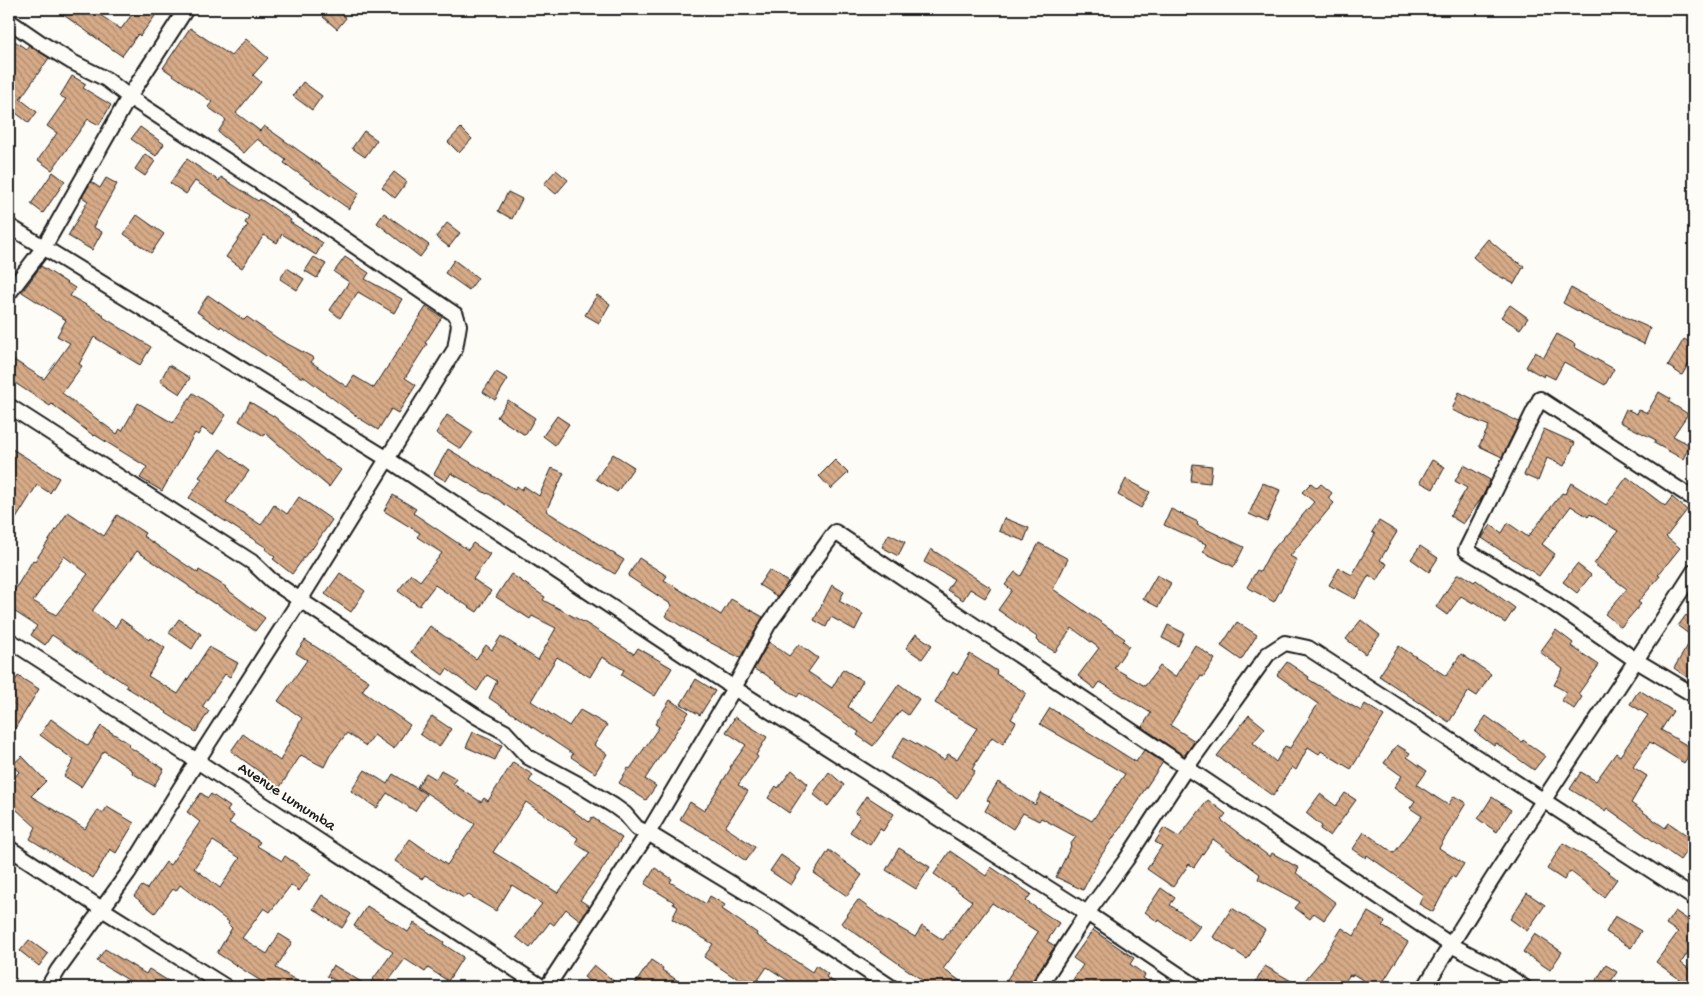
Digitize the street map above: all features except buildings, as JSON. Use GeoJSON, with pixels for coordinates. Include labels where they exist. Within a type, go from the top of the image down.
{"type":"FeatureCollection","features":[{"type":"Feature","properties":{"kind":"street"},"geometry":{"type":"LineString","coordinates":[[9,294],[44,247],[129,97],[186,9]]}},
{"type":"Feature","properties":{"kind":"street"},"geometry":{"type":"LineString","coordinates":[[9,21],[48,48],[106,79],[129,97],[302,210],[456,315],[459,326],[455,349],[300,600],[196,760],[128,872],[48,987]]}},
{"type":"Feature","properties":{"kind":"street"},"geometry":{"type":"LineString","coordinates":[[9,226],[386,458],[734,688],[1087,913],[1197,987]]}},
{"type":"Feature","properties":{"kind":"street"},"geometry":{"type":"LineString","coordinates":[[1694,499],[1540,399],[1466,550],[1550,601],[1637,661],[1694,695]]}},
{"type":"Feature","properties":{"kind":"street"},"geometry":{"type":"LineString","coordinates":[[9,406],[252,562],[270,580],[476,716],[505,732],[528,757],[614,806],[625,814],[637,828],[775,910],[891,987]]}},
{"type":"Feature","properties":{"kind":"street"},"geometry":{"type":"LineString","coordinates":[[547,987],[648,833],[734,688],[768,626],[835,532],[1450,945],[1494,967],[1524,987]]}},
{"type":"Feature","properties":{"kind":"street"},"geometry":{"type":"LineString","coordinates":[[1425,987],[1543,801],[1637,661],[1694,571]]}},
{"type":"Feature","properties":{"kind":"street","name":"Avenue Lumumba"},"geometry":{"type":"LineString","coordinates":[[9,640],[542,987]]}},
{"type":"Feature","properties":{"kind":"street"},"geometry":{"type":"LineString","coordinates":[[1039,987],[1186,768],[1268,654],[1285,643],[1308,648],[1694,898]]}},
{"type":"Feature","properties":{"kind":"street"},"geometry":{"type":"LineString","coordinates":[[9,848],[226,987]]}}]}
